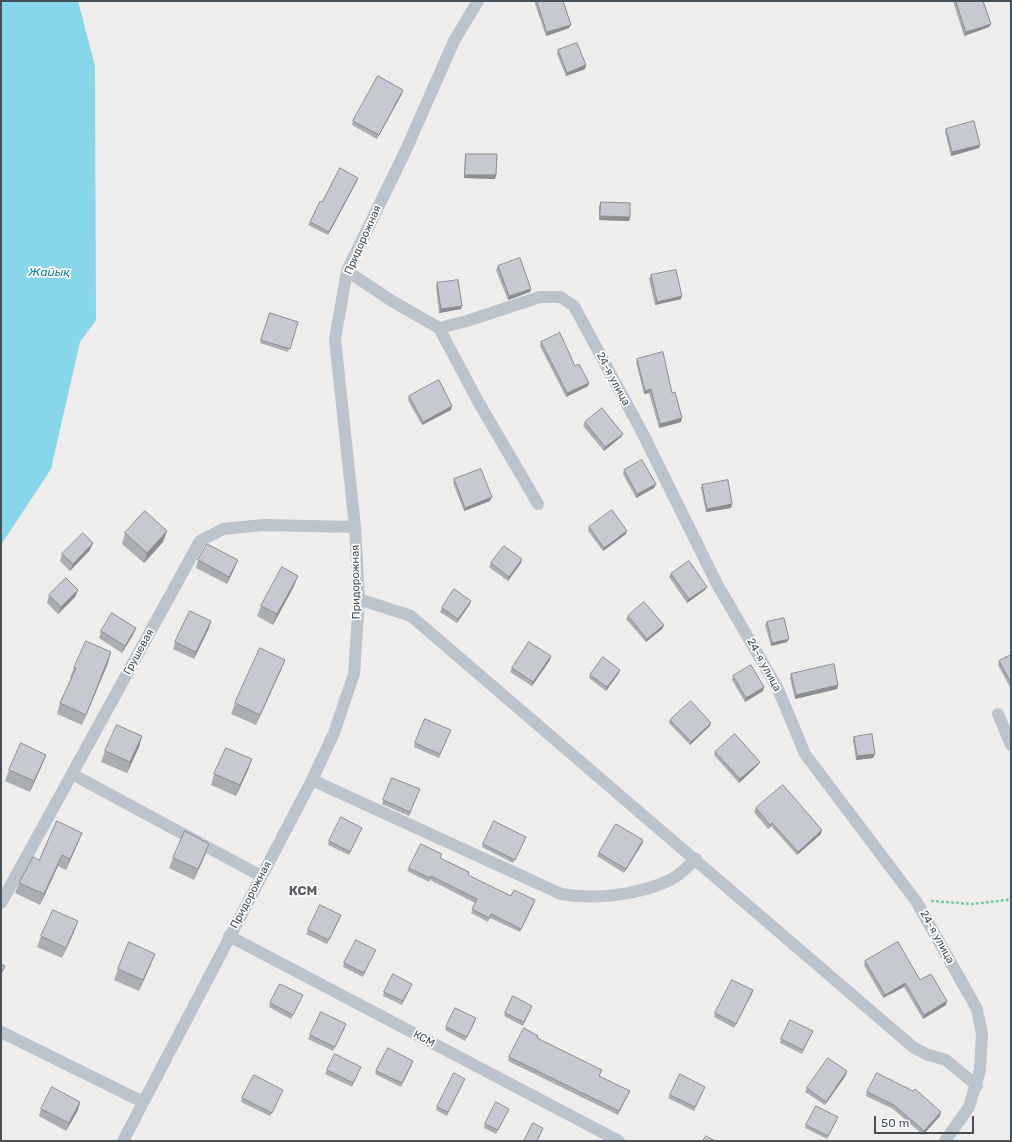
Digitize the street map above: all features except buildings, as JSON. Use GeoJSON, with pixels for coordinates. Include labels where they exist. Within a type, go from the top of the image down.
{"type":"FeatureCollection","features":[{"type":"Feature","properties":{"kind":"street","name":"Придорожная"},"geometry":{"type":"LineString","coordinates":[[123,1141],[312,780],[334,733],[354,674],[359,599],[355,527],[335,339],[347,271],[405,152],[454,41],[478,1]]}},
{"type":"Feature","properties":{"kind":"street"},"geometry":{"type":"LineString","coordinates":[[347,271],[392,301],[440,328],[479,403],[538,504]]}},
{"type":"Feature","properties":{"kind":"street","name":"24-я улица"},"geometry":{"type":"LineString","coordinates":[[440,328],[467,321],[540,297],[560,297],[574,306],[642,432],[718,584],[778,689],[805,754],[916,901],[977,1009],[982,1034],[980,1070],[969,1107],[945,1141]]}},
{"type":"Feature","properties":{"kind":"street","name":"Грушевая"},"geometry":{"type":"LineString","coordinates":[[1,903],[200,541],[223,529],[263,525],[355,527]]}},
{"type":"Feature","properties":{"kind":"street"},"geometry":{"type":"LineString","coordinates":[[359,599],[411,616],[696,859],[913,1047],[926,1054],[946,1060],[976,1086]]}},
{"type":"Feature","properties":{"kind":"street"},"geometry":{"type":"LineString","coordinates":[[998,714],[1011,745]]}},
{"type":"Feature","properties":{"kind":"street"},"geometry":{"type":"LineString","coordinates":[[72,774],[261,876]]}},
{"type":"Feature","properties":{"kind":"street"},"geometry":{"type":"LineString","coordinates":[[312,780],[561,894],[573,896],[633,893],[671,880],[696,859]]}},
{"type":"Feature","properties":{"kind":"street","name":"КСМ"},"geometry":{"type":"LineString","coordinates":[[229,936],[619,1141]]}},
{"type":"Feature","properties":{"kind":"street"},"geometry":{"type":"LineString","coordinates":[[1,1032],[143,1102]]}},
{"type":"Feature","properties":{"kind":"path"},"geometry":{"type":"LineString","coordinates":[[916,901],[972,904],[1007,900],[1011,897]]}},
{"type":"Feature","properties":{"kind":"water","name":"Жайық"},"geometry":{"type":"Polygon","coordinates":[[[1,1],[78,1],[95,66],[96,320],[80,342],[51,469],[1,545],[1,1]]]}},
{"type":"Feature","properties":{"kind":"district","name":"КСМ"},"geometry":{"type":"Point","coordinates":[303,891]}}]}
